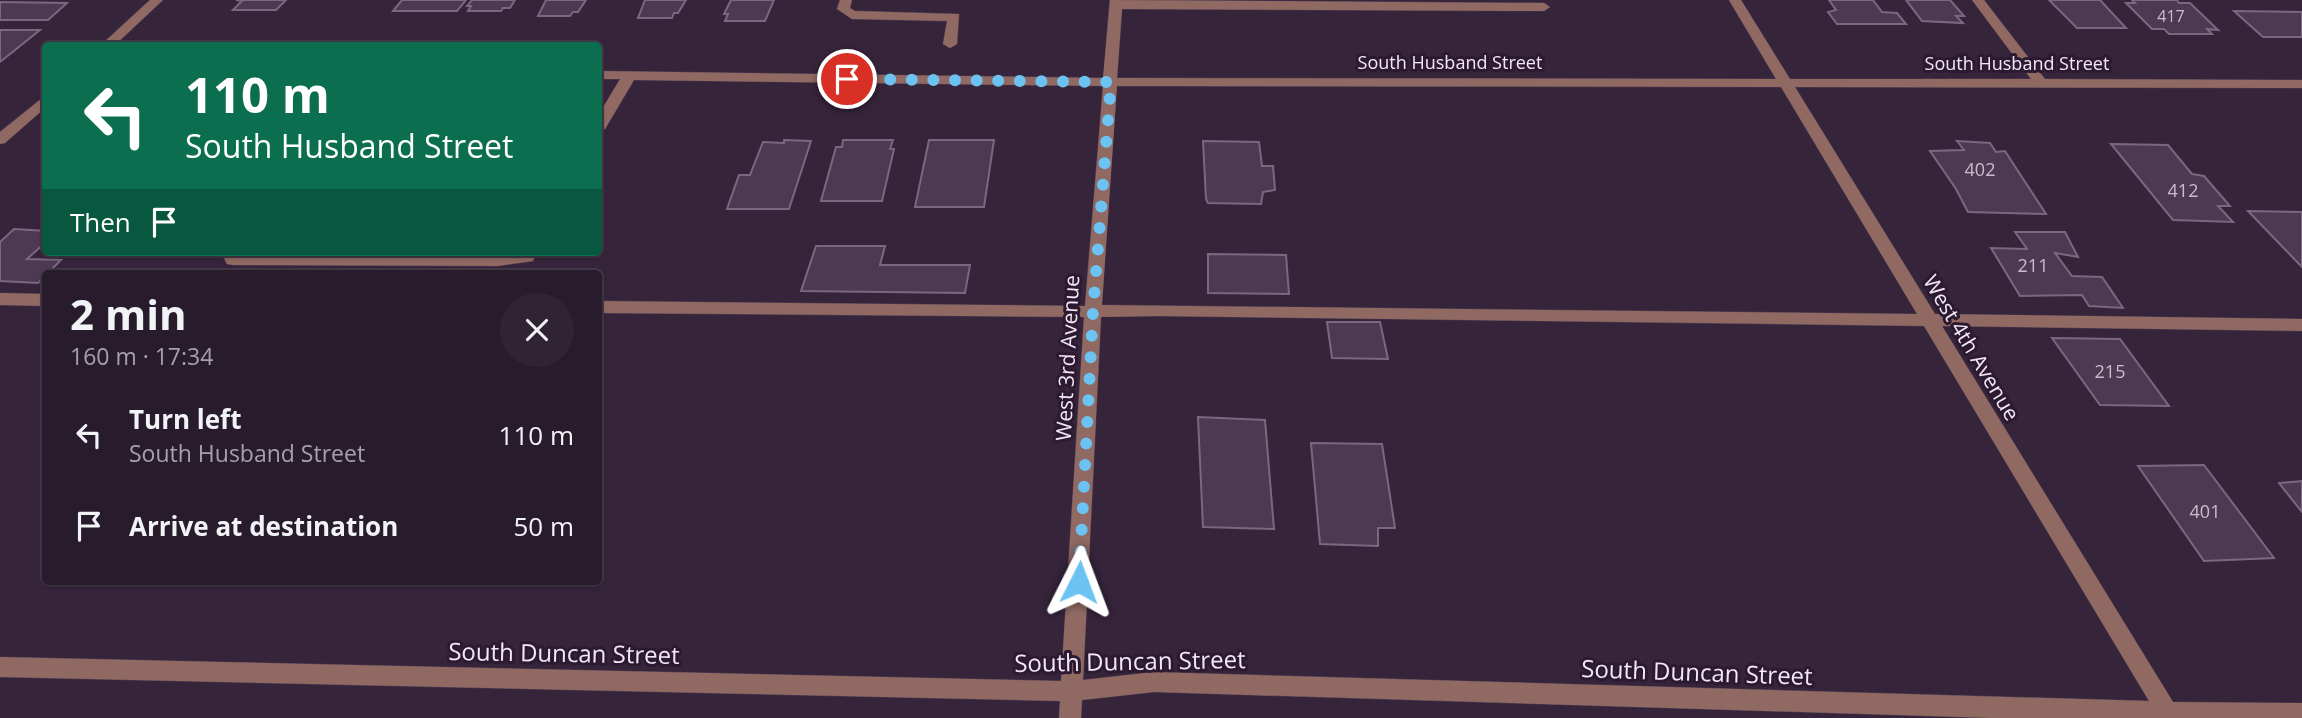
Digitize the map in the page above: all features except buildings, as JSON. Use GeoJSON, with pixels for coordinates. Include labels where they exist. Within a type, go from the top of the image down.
{"type":"FeatureCollection","features":[{"type":"Feature","properties":{"kind":"street"},"geometry":{"type":"LineString","coordinates":[[110,42],[157,0]]}},
{"type":"Feature","properties":{"kind":"street"},"geometry":{"type":"LineString","coordinates":[[846,0],[842,9],[852,15],[954,17],[950,44]]}},
{"type":"Feature","properties":{"kind":"street","name":"West 4th Avenue"},"geometry":{"type":"LineString","coordinates":[[1735,0],[2169,715]]}},
{"type":"Feature","properties":{"kind":"street"},"geometry":{"type":"LineString","coordinates":[[1978,0],[2041,83]]}},
{"type":"Feature","properties":{"kind":"street"},"geometry":{"type":"LineString","coordinates":[[1116,2],[1544,7]]}},
{"type":"Feature","properties":{"kind":"street","name":"West 3rd Avenue"},"geometry":{"type":"LineString","coordinates":[[1070,718],[1093,311],[1116,2]]}},
{"type":"Feature","properties":{"kind":"street","name":"South Husband Street"},"geometry":{"type":"LineString","coordinates":[[602,75],[1111,82],[2302,84]]}},
{"type":"Feature","properties":{"kind":"street"},"geometry":{"type":"LineString","coordinates":[[602,122],[629,76]]}},
{"type":"Feature","properties":{"kind":"street"},"geometry":{"type":"LineString","coordinates":[[0,140],[42,103]]}},
{"type":"Feature","properties":{"kind":"street"},"geometry":{"type":"LineString","coordinates":[[231,256],[233,260],[484,261],[527,256]]}},
{"type":"Feature","properties":{"kind":"street"},"geometry":{"type":"LineString","coordinates":[[0,299],[42,300]]}},
{"type":"Feature","properties":{"kind":"street"},"geometry":{"type":"LineString","coordinates":[[602,307],[2302,325]]}},
{"type":"Feature","properties":{"kind":"street","name":"South Duncan Street"},"geometry":{"type":"LineString","coordinates":[[0,667],[1073,691],[1154,682],[2169,715],[2302,713]]}},
{"type":"Feature","properties":{"kind":"route"},"geometry":{"type":"LineString","coordinates":[[847,79],[1111,82],[1093,311],[1079,582]]}}]}
